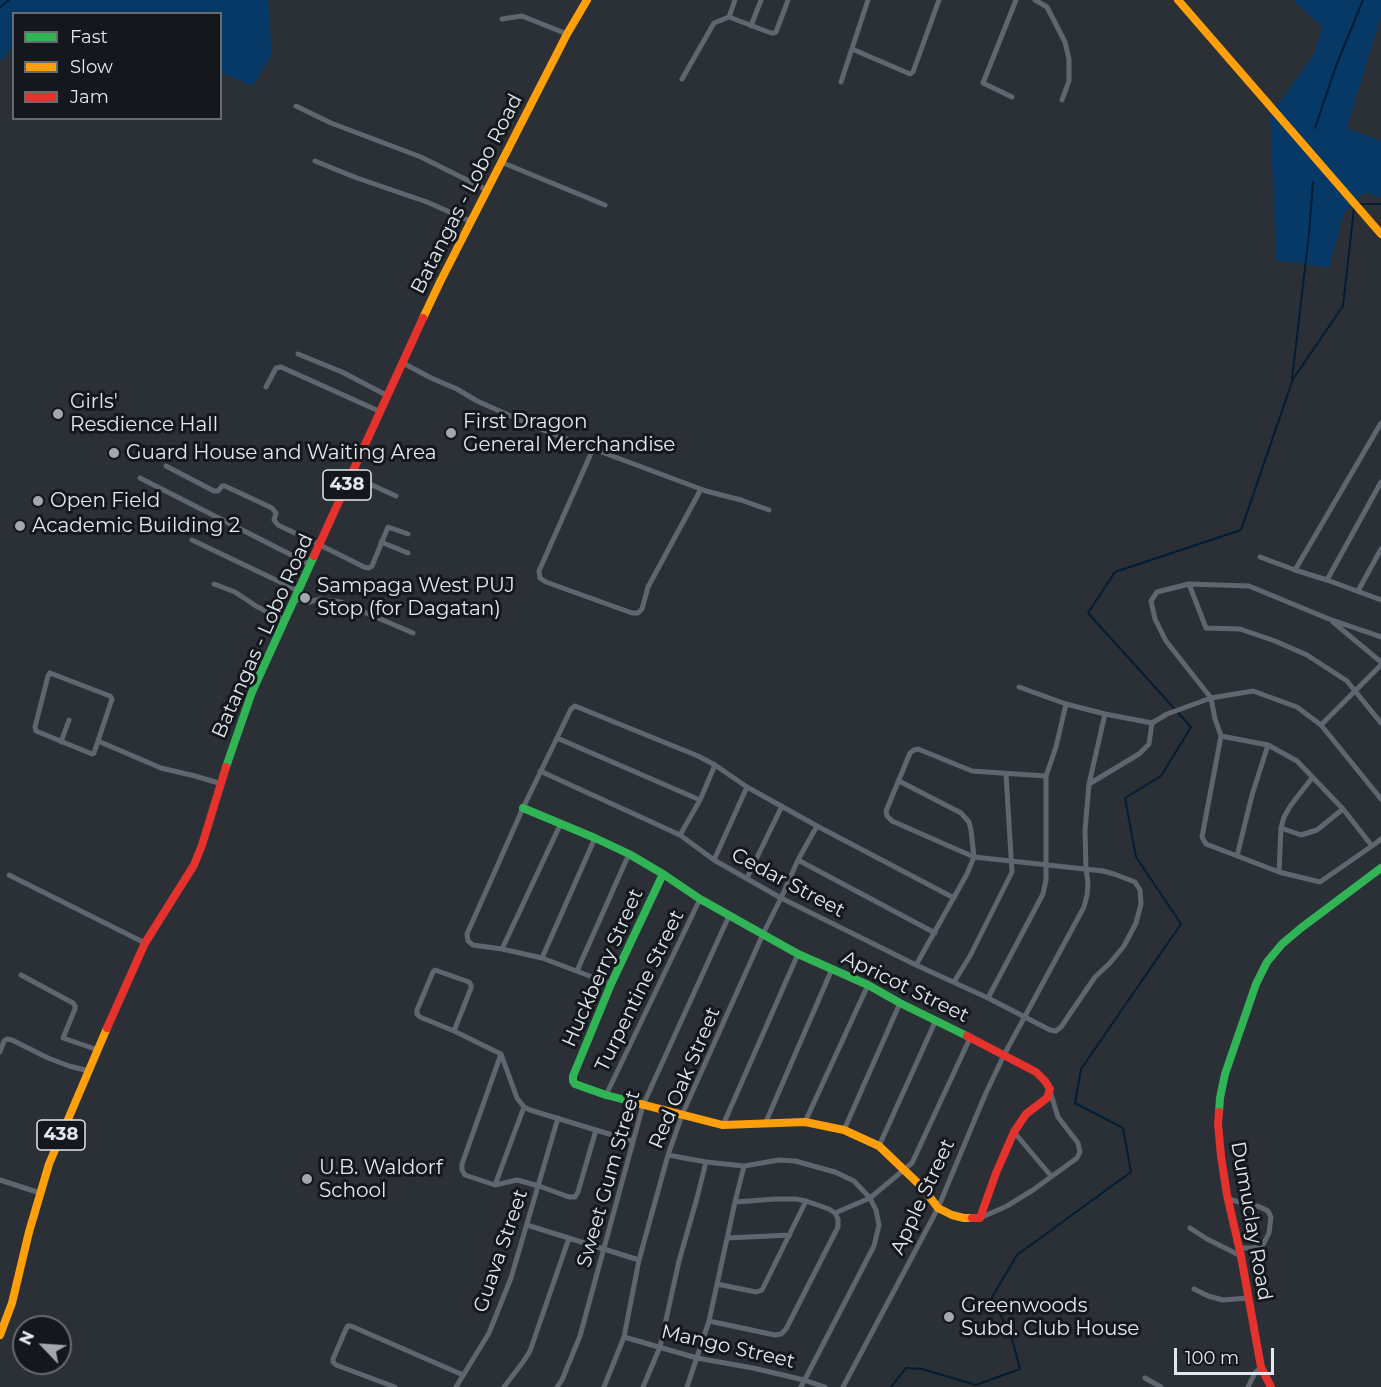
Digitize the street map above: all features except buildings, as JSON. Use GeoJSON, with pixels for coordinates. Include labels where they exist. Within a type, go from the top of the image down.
{"type":"FeatureCollection","features":[{"type":"Feature","properties":{"kind":"street","name":"Batangas - Lobo Road"},"geometry":{"type":"LineString","coordinates":[[0,1335],[12,1303],[40,1193],[60,1138],[145,943],[194,865],[248,702],[436,290],[567,34],[587,0]]}},
{"type":"Feature","properties":{"kind":"street"},"geometry":{"type":"LineString","coordinates":[[729,18],[735,0]]}},
{"type":"Feature","properties":{"kind":"street"},"geometry":{"type":"LineString","coordinates":[[751,26],[761,0]]}},
{"type":"Feature","properties":{"kind":"street"},"geometry":{"type":"LineString","coordinates":[[682,79],[714,23],[729,18],[771,33],[776,32],[788,0]]}},
{"type":"Feature","properties":{"kind":"street"},"geometry":{"type":"LineString","coordinates":[[841,82],[868,0]]}},
{"type":"Feature","properties":{"kind":"street"},"geometry":{"type":"LineString","coordinates":[[852,49],[910,74],[913,72],[939,0]]}},
{"type":"Feature","properties":{"kind":"street"},"geometry":{"type":"LineString","coordinates":[[1012,97],[983,83],[1016,0]]}},
{"type":"Feature","properties":{"kind":"street"},"geometry":{"type":"LineString","coordinates":[[1035,0],[1047,7],[1065,42],[1069,60],[1069,81],[1062,100]]}},
{"type":"Feature","properties":{"kind":"street"},"geometry":{"type":"LineString","coordinates":[[1178,0],[1381,234]]}},
{"type":"Feature","properties":{"kind":"street"},"geometry":{"type":"LineString","coordinates":[[502,19],[522,16],[567,34]]}},
{"type":"Feature","properties":{"kind":"street"},"geometry":{"type":"LineString","coordinates":[[297,106],[331,123],[421,157],[487,190]]}},
{"type":"Feature","properties":{"kind":"street"},"geometry":{"type":"LineString","coordinates":[[315,161],[427,202],[472,222]]}},
{"type":"Feature","properties":{"kind":"street"},"geometry":{"type":"LineString","coordinates":[[501,162],[605,205]]}},
{"type":"Feature","properties":{"kind":"street"},"geometry":{"type":"LineString","coordinates":[[298,354],[342,372],[388,396]]}},
{"type":"Feature","properties":{"kind":"street"},"geometry":{"type":"LineString","coordinates":[[403,363],[477,401],[540,429],[701,489],[769,510]]}},
{"type":"Feature","properties":{"kind":"street"},"geometry":{"type":"LineString","coordinates":[[266,387],[276,368],[281,367],[381,412]]}},
{"type":"Feature","properties":{"kind":"street"},"geometry":{"type":"LineString","coordinates":[[1295,570],[1381,423]]}},
{"type":"Feature","properties":{"kind":"street"},"geometry":{"type":"LineString","coordinates":[[593,449],[539,571],[540,578],[546,582],[632,613],[638,613],[642,609],[648,587],[701,489]]}},
{"type":"Feature","properties":{"kind":"street"},"geometry":{"type":"LineString","coordinates":[[166,466],[214,491],[225,486],[272,508],[276,513],[274,519],[278,525],[364,567],[372,566],[388,527],[408,534]]}},
{"type":"Feature","properties":{"kind":"street"},"geometry":{"type":"LineString","coordinates":[[352,476],[396,496]]}},
{"type":"Feature","properties":{"kind":"street"},"geometry":{"type":"LineString","coordinates":[[140,478],[311,565]]}},
{"type":"Feature","properties":{"kind":"street"},"geometry":{"type":"LineString","coordinates":[[1327,580],[1381,482]]}},
{"type":"Feature","properties":{"kind":"street"},"geometry":{"type":"LineString","coordinates":[[192,540],[299,591]]}},
{"type":"Feature","properties":{"kind":"street"},"geometry":{"type":"LineString","coordinates":[[381,542],[408,553]]}},
{"type":"Feature","properties":{"kind":"street"},"geometry":{"type":"LineString","coordinates":[[1358,591],[1381,549]]}},
{"type":"Feature","properties":{"kind":"street"},"geometry":{"type":"LineString","coordinates":[[1260,557],[1381,600]]}},
{"type":"Feature","properties":{"kind":"street"},"geometry":{"type":"LineString","coordinates":[[214,584],[235,592],[285,621]]}},
{"type":"Feature","properties":{"kind":"street"},"geometry":{"type":"LineString","coordinates":[[1189,584],[1206,628],[1240,629],[1275,641],[1307,656],[1347,681],[1381,723]]}},
{"type":"Feature","properties":{"kind":"street"},"geometry":{"type":"LineString","coordinates":[[1381,637],[1329,619],[1249,586],[1189,584],[1157,592],[1151,601],[1155,619],[1166,641],[1211,698],[1221,736],[1202,837],[1206,844],[1279,872],[1320,882],[1381,838]]}},
{"type":"Feature","properties":{"kind":"street"},"geometry":{"type":"LineString","coordinates":[[295,599],[309,602],[321,599],[341,602],[413,633]]}},
{"type":"Feature","properties":{"kind":"street"},"geometry":{"type":"LineString","coordinates":[[1321,725],[1381,663],[1329,619]]}},
{"type":"Feature","properties":{"kind":"street"},"geometry":{"type":"LineString","coordinates":[[50,673],[110,696],[112,699],[98,741],[92,754],[36,731],[34,727],[50,673]]}},
{"type":"Feature","properties":{"kind":"street"},"geometry":{"type":"LineString","coordinates":[[1019,687],[1066,704],[1152,723],[1167,714],[1211,698],[1253,691],[1297,707],[1321,725],[1381,799]]}},
{"type":"Feature","properties":{"kind":"street"},"geometry":{"type":"LineString","coordinates":[[988,998],[1043,894],[1046,880],[1046,776],[1056,747],[1066,704]]}},
{"type":"Feature","properties":{"kind":"street"},"geometry":{"type":"LineString","coordinates":[[611,984],[542,958],[473,945],[468,941],[467,934],[540,771],[571,709],[575,706],[715,765],[817,826],[954,898]]}},
{"type":"Feature","properties":{"kind":"street","name":"Apple Street"},"geometry":{"type":"LineString","coordinates":[[843,1387],[938,1208],[1005,1055],[1084,907],[1088,895],[1085,830],[1089,784],[1105,714]]}},
{"type":"Feature","properties":{"kind":"street"},"geometry":{"type":"LineString","coordinates":[[61,742],[69,720]]}},
{"type":"Feature","properties":{"kind":"street"},"geometry":{"type":"LineString","coordinates":[[1089,784],[1139,754],[1149,744],[1152,723]]}},
{"type":"Feature","properties":{"kind":"street"},"geometry":{"type":"LineString","coordinates":[[1221,736],[1269,745],[1297,761],[1343,809],[1372,846]]}},
{"type":"Feature","properties":{"kind":"street"},"geometry":{"type":"LineString","coordinates":[[557,738],[700,800]]}},
{"type":"Feature","properties":{"kind":"street"},"geometry":{"type":"LineString","coordinates":[[98,741],[161,768],[222,784]]}},
{"type":"Feature","properties":{"kind":"street"},"geometry":{"type":"LineString","coordinates":[[1236,855],[1252,795],[1269,745]]}},
{"type":"Feature","properties":{"kind":"street"},"geometry":{"type":"LineString","coordinates":[[1046,776],[972,771],[918,749],[914,750],[910,753],[886,811],[887,816],[892,821],[974,857],[1086,869]]}},
{"type":"Feature","properties":{"kind":"street"},"geometry":{"type":"LineString","coordinates":[[680,835],[700,800],[715,765]]}},
{"type":"Feature","properties":{"kind":"street","name":"Cedar Street"},"geometry":{"type":"LineString","coordinates":[[540,771],[680,835],[714,860],[781,898],[1050,1030],[1056,1031],[1061,1027],[1095,977],[1124,946],[1136,923],[1141,904],[1140,890],[1135,882],[1103,870],[1086,869]]}},
{"type":"Feature","properties":{"kind":"street"},"geometry":{"type":"LineString","coordinates":[[954,982],[970,956],[1012,872],[1006,774]]}},
{"type":"Feature","properties":{"kind":"street"},"geometry":{"type":"LineString","coordinates":[[1279,872],[1281,828],[1284,817],[1312,778]]}},
{"type":"Feature","properties":{"kind":"street"},"geometry":{"type":"LineString","coordinates":[[899,781],[961,813],[969,822],[974,857],[967,874],[916,965]]}},
{"type":"Feature","properties":{"kind":"street"},"geometry":{"type":"LineString","coordinates":[[714,860],[747,786]]}},
{"type":"Feature","properties":{"kind":"street"},"geometry":{"type":"LineString","coordinates":[[747,878],[782,806]]}},
{"type":"Feature","properties":{"kind":"street","name":"Apricot Street"},"geometry":{"type":"LineString","coordinates":[[523,808],[629,854],[700,899],[798,954],[868,986],[1036,1072],[1050,1089]]}},
{"type":"Feature","properties":{"kind":"street"},"geometry":{"type":"LineString","coordinates":[[1281,828],[1301,835],[1317,830],[1343,809]]}},
{"type":"Feature","properties":{"kind":"street"},"geometry":{"type":"LineString","coordinates":[[502,949],[561,823]]}},
{"type":"Feature","properties":{"kind":"street","name":"Red Oak Street"},"geometry":{"type":"LineString","coordinates":[[604,1387],[624,1337],[639,1260],[668,1155],[682,1115],[763,934],[817,826]]}},
{"type":"Feature","properties":{"kind":"street"},"geometry":{"type":"LineString","coordinates":[[542,958],[595,838]]}},
{"type":"Feature","properties":{"kind":"street"},"geometry":{"type":"LineString","coordinates":[[576,971],[629,854]]}},
{"type":"Feature","properties":{"kind":"street"},"geometry":{"type":"LineString","coordinates":[[798,860],[935,933]]}},
{"type":"Feature","properties":{"kind":"street","name":"Dumuclay Road"},"geometry":{"type":"LineString","coordinates":[[1271,1387],[1261,1367],[1221,1156],[1218,1123],[1225,1074],[1256,984],[1267,962],[1282,944],[1301,928],[1381,868]]}},
{"type":"Feature","properties":{"kind":"street","name":"Huckberry Street"},"geometry":{"type":"LineString","coordinates":[[606,1095],[575,1084],[573,1076],[611,984],[663,874]]}},
{"type":"Feature","properties":{"kind":"street"},"geometry":{"type":"LineString","coordinates":[[9,875],[145,943]]}},
{"type":"Feature","properties":{"kind":"street","name":"Turpentine Street"},"geometry":{"type":"LineString","coordinates":[[606,1095],[700,899]]}},
{"type":"Feature","properties":{"kind":"street","name":"Sweet Gum Street"},"geometry":{"type":"LineString","coordinates":[[557,1387],[580,1336],[643,1105],[729,916]]}},
{"type":"Feature","properties":{"kind":"street"},"geometry":{"type":"LineString","coordinates":[[723,1125],[798,954]]}},
{"type":"Feature","properties":{"kind":"street"},"geometry":{"type":"LineString","coordinates":[[765,1124],[832,969]]}},
{"type":"Feature","properties":{"kind":"street"},"geometry":{"type":"LineString","coordinates":[[454,1031],[471,985],[469,982],[435,970],[417,1010],[420,1017],[501,1054],[517,1098],[524,1107],[632,1141]]}},
{"type":"Feature","properties":{"kind":"street"},"geometry":{"type":"LineString","coordinates":[[21,975],[74,1003],[75,1010],[63,1038],[98,1050]]}},
{"type":"Feature","properties":{"kind":"street"},"geometry":{"type":"LineString","coordinates":[[805,1122],[868,986]]}},
{"type":"Feature","properties":{"kind":"street"},"geometry":{"type":"LineString","coordinates":[[844,1130],[900,1003]]}},
{"type":"Feature","properties":{"kind":"street"},"geometry":{"type":"LineString","coordinates":[[879,1146],[936,1020]]}},
{"type":"Feature","properties":{"kind":"street"},"geometry":{"type":"LineString","coordinates":[[835,1213],[870,1198],[912,1163],[970,1038]]}},
{"type":"Feature","properties":{"kind":"street"},"geometry":{"type":"LineString","coordinates":[[0,1052],[4,1041],[12,1040],[48,1058],[89,1071]]}},
{"type":"Feature","properties":{"kind":"street"},"geometry":{"type":"LineString","coordinates":[[501,1054],[462,1164],[465,1175],[495,1185],[517,1180],[575,1197],[596,1130]]}},
{"type":"Feature","properties":{"kind":"street"},"geometry":{"type":"LineString","coordinates":[[606,1095],[723,1125],[805,1122],[844,1130],[879,1146],[904,1169],[938,1208],[964,1218],[980,1218],[1007,1206],[1033,1190],[1077,1158],[1080,1152],[1078,1143],[1058,1117],[1050,1089]]}},
{"type":"Feature","properties":{"kind":"street"},"geometry":{"type":"LineString","coordinates":[[980,1218],[1014,1132],[1026,1114],[1047,1098],[1050,1089]]}},
{"type":"Feature","properties":{"kind":"street"},"geometry":{"type":"LineString","coordinates":[[495,1185],[524,1107]]}},
{"type":"Feature","properties":{"kind":"street","name":"Guava Street"},"geometry":{"type":"LineString","coordinates":[[456,1387],[489,1334],[511,1278],[558,1118]]}},
{"type":"Feature","properties":{"kind":"street"},"geometry":{"type":"LineString","coordinates":[[1014,1132],[1051,1176]]}},
{"type":"Feature","properties":{"kind":"street"},"geometry":{"type":"LineString","coordinates":[[668,1155],[744,1166],[779,1160],[795,1161],[854,1180],[870,1198],[876,1210],[879,1225],[874,1246],[801,1387]]}},
{"type":"Feature","properties":{"kind":"street"},"geometry":{"type":"LineString","coordinates":[[643,1387],[660,1347],[679,1261],[706,1162]]}},
{"type":"Feature","properties":{"kind":"street"},"geometry":{"type":"LineString","coordinates":[[687,1387],[709,1321],[744,1166]]}},
{"type":"Feature","properties":{"kind":"street"},"geometry":{"type":"LineString","coordinates":[[0,1180],[40,1193]]}},
{"type":"Feature","properties":{"kind":"street"},"geometry":{"type":"LineString","coordinates":[[709,1321],[775,1335],[784,1332],[838,1227],[835,1213],[806,1201],[776,1199],[735,1202]]}},
{"type":"Feature","properties":{"kind":"street"},"geometry":{"type":"LineString","coordinates":[[1190,1228],[1206,1239],[1240,1252],[1263,1245],[1269,1233],[1270,1213],[1228,1199]]}},
{"type":"Feature","properties":{"kind":"street"},"geometry":{"type":"LineString","coordinates":[[717,1284],[756,1292],[762,1290],[806,1201]]}},
{"type":"Feature","properties":{"kind":"street"},"geometry":{"type":"LineString","coordinates":[[527,1225],[639,1260]]}},
{"type":"Feature","properties":{"kind":"street"},"geometry":{"type":"LineString","coordinates":[[727,1238],[790,1235]]}},
{"type":"Feature","properties":{"kind":"street"},"geometry":{"type":"LineString","coordinates":[[504,1387],[530,1351],[569,1238]]}},
{"type":"Feature","properties":{"kind":"street"},"geometry":{"type":"LineString","coordinates":[[1194,1289],[1223,1300],[1248,1298]]}},
{"type":"Feature","properties":{"kind":"street"},"geometry":{"type":"LineString","coordinates":[[395,1387],[333,1362],[348,1326],[463,1375]]}},
{"type":"Feature","properties":{"kind":"street","name":"Mango Street"},"geometry":{"type":"LineString","coordinates":[[624,1337],[697,1358],[753,1368],[825,1387]]}},
{"type":"Feature","properties":{"kind":"street"},"geometry":{"type":"LineString","coordinates":[[1248,1387],[1261,1367]]}},
{"type":"Feature","properties":{"kind":"street"},"geometry":{"type":"LineString","coordinates":[[1145,1378],[1161,1387]]}},
{"type":"Feature","properties":{"kind":"shaded area"},"geometry":{"type":"Polygon","coordinates":[[[0,0],[268,0],[272,55],[253,86],[222,73],[222,12],[12,12],[12,47],[0,61],[0,0]]]}},
{"type":"Feature","properties":{"kind":"shaded area"},"geometry":{"type":"Polygon","coordinates":[[[1293,0],[1381,0],[1381,16],[1347,128],[1381,141],[1381,197],[1364,193],[1344,213],[1329,268],[1276,260],[1270,115],[1313,56],[1322,27],[1293,0]]]}},
{"type":"Feature","properties":{"kind":"waterway"},"geometry":{"type":"LineString","coordinates":[[0,7],[9,0]]}},
{"type":"Feature","properties":{"kind":"waterway"},"geometry":{"type":"LineString","coordinates":[[1315,128],[1336,66],[1363,0]]}},
{"type":"Feature","properties":{"kind":"waterway"},"geometry":{"type":"LineString","coordinates":[[1292,379],[1313,182]]}},
{"type":"Feature","properties":{"kind":"waterway"},"geometry":{"type":"LineString","coordinates":[[1360,204],[1381,204]]}},
{"type":"Feature","properties":{"kind":"waterway"},"geometry":{"type":"LineString","coordinates":[[891,1387],[906,1368],[922,1369],[976,1385],[1020,1369],[1012,1339],[992,1297],[1017,1255],[1131,1172],[1123,1128],[1075,1103],[1081,1069],[1181,924],[1136,857],[1125,798],[1161,776],[1191,727],[1088,613],[1115,572],[1241,530],[1293,379],[1343,306],[1354,208]]}},
{"type":"Feature","properties":{"kind":"traffic: fast"},"geometry":{"type":"LineString","coordinates":[[226,767],[252,692],[314,556]]}},
{"type":"Feature","properties":{"kind":"traffic: fast"},"geometry":{"type":"LineString","coordinates":[[523,808],[629,854],[700,899],[798,954],[868,985],[967,1036]]}},
{"type":"Feature","properties":{"kind":"traffic: fast"},"geometry":{"type":"LineString","coordinates":[[1219,1112],[1225,1074],[1256,984],[1267,962],[1282,944],[1301,928],[1381,868]]}},
{"type":"Feature","properties":{"kind":"traffic: fast"},"geometry":{"type":"LineString","coordinates":[[641,1104],[575,1084],[573,1076],[611,984],[663,874]]}},
{"type":"Feature","properties":{"kind":"traffic: slow"},"geometry":{"type":"LineString","coordinates":[[423,318],[567,34],[587,0]]}},
{"type":"Feature","properties":{"kind":"traffic: slow"},"geometry":{"type":"LineString","coordinates":[[1178,0],[1381,234]]}},
{"type":"Feature","properties":{"kind":"traffic: slow"},"geometry":{"type":"LineString","coordinates":[[0,1335],[12,1303],[29,1232],[49,1164],[107,1028]]}},
{"type":"Feature","properties":{"kind":"traffic: slow"},"geometry":{"type":"LineString","coordinates":[[641,1104],[723,1125],[805,1122],[844,1130],[879,1146],[923,1188],[938,1208],[952,1215],[972,1218]]}},
{"type":"Feature","properties":{"kind":"traffic: jam"},"geometry":{"type":"LineString","coordinates":[[314,556],[423,318]]}},
{"type":"Feature","properties":{"kind":"traffic: jam"},"geometry":{"type":"LineString","coordinates":[[107,1028],[145,943],[194,865],[226,767]]}},
{"type":"Feature","properties":{"kind":"traffic: jam"},"geometry":{"type":"LineString","coordinates":[[967,1036],[1036,1072],[1050,1089],[1047,1098],[1026,1114],[1014,1132],[980,1218],[972,1218]]}},
{"type":"Feature","properties":{"kind":"traffic: jam"},"geometry":{"type":"LineString","coordinates":[[1219,1112],[1221,1156],[1227,1195],[1241,1256],[1261,1367],[1271,1387]]}},
{"type":"Feature","properties":{"kind":"place","name":"Girls' Resdience Hall"},"geometry":{"type":"Point","coordinates":[58,414]}},
{"type":"Feature","properties":{"kind":"place","name":"First Dragon General Merchandise"},"geometry":{"type":"Point","coordinates":[451,433]}},
{"type":"Feature","properties":{"kind":"place","name":"Guard House and Waiting Area"},"geometry":{"type":"Point","coordinates":[114,453]}},
{"type":"Feature","properties":{"kind":"place","name":"Open Field"},"geometry":{"type":"Point","coordinates":[38,501]}},
{"type":"Feature","properties":{"kind":"place","name":"Academic Building 2"},"geometry":{"type":"Point","coordinates":[20,526]}},
{"type":"Feature","properties":{"kind":"place","name":"Sampaga West PUJ Stop (for Dagatan)"},"geometry":{"type":"Point","coordinates":[305,598]}},
{"type":"Feature","properties":{"kind":"place","name":"U.B. Waldorf School"},"geometry":{"type":"Point","coordinates":[307,1179]}},
{"type":"Feature","properties":{"kind":"place","name":"Greenwoods Subd. Club House"},"geometry":{"type":"Point","coordinates":[949,1317]}}]}
